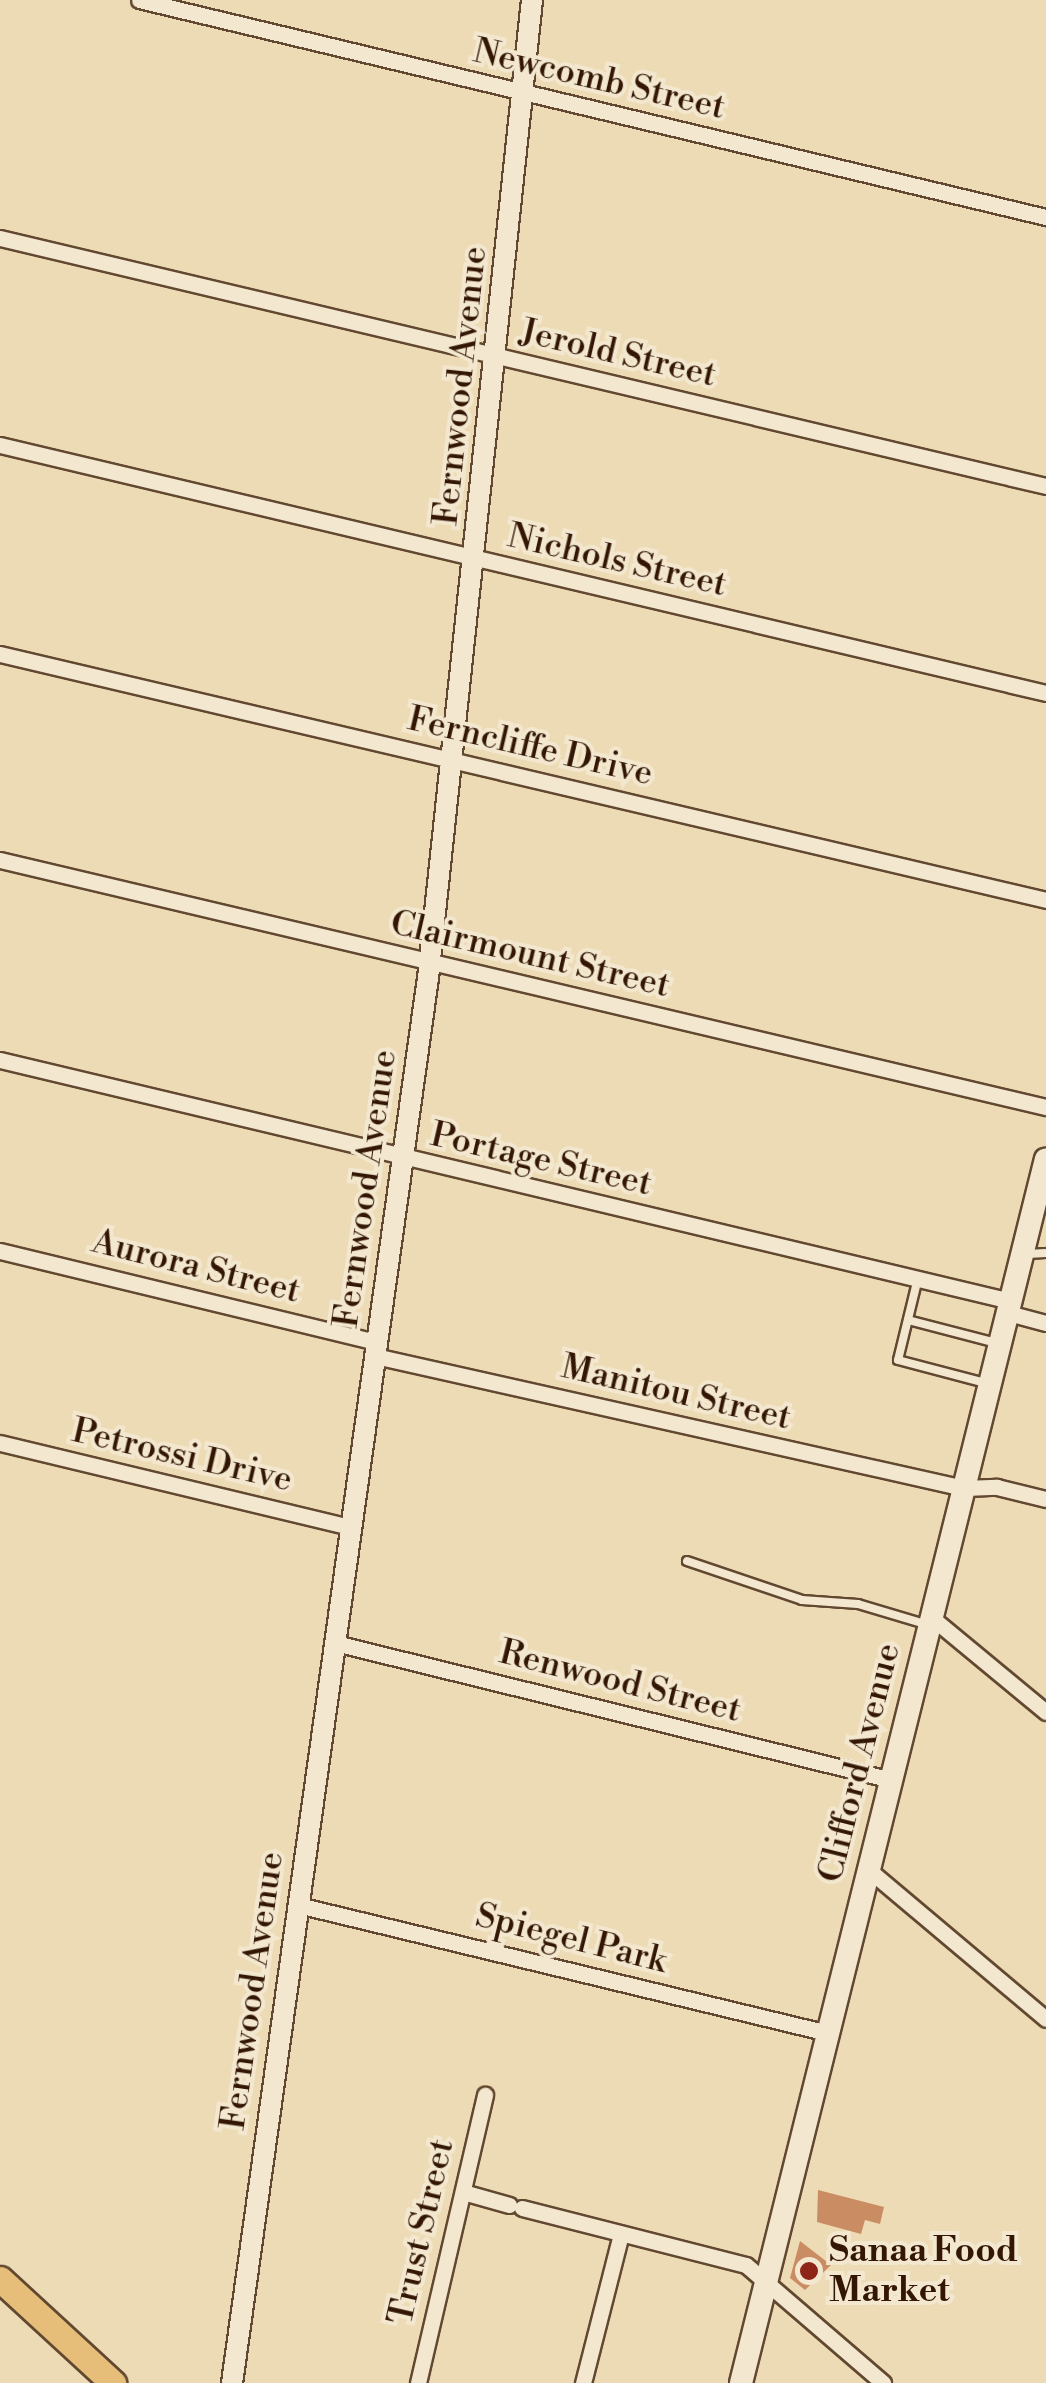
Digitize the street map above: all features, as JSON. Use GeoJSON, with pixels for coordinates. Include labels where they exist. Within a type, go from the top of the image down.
{"type":"FeatureCollection","features":[{"type":"Feature","properties":{"kind":"main road","name":"Clifford Avenue"},"geometry":{"type":"LineString","coordinates":[[741,2383],[1009,1307],[1034,1254],[1046,1159]]}},
{"type":"Feature","properties":{"kind":"main road"},"geometry":{"type":"LineString","coordinates":[[0,2278],[113,2383]]}},
{"type":"Feature","properties":{"kind":"street","name":"Newcomb Street"},"geometry":{"type":"LineString","coordinates":[[139,0],[1046,217]]}},
{"type":"Feature","properties":{"kind":"street","name":"Fernwood Avenue"},"geometry":{"type":"LineString","coordinates":[[232,2383],[430,962],[498,356],[532,0]]}},
{"type":"Feature","properties":{"kind":"street","name":"Jerold Street"},"geometry":{"type":"LineString","coordinates":[[0,238],[1046,486]]}},
{"type":"Feature","properties":{"kind":"street","name":"Nichols Street"},"geometry":{"type":"LineString","coordinates":[[0,445],[1046,693]]}},
{"type":"Feature","properties":{"kind":"street","name":"Ferncliffe Drive"},"geometry":{"type":"LineString","coordinates":[[0,654],[1046,900]]}},
{"type":"Feature","properties":{"kind":"street","name":"Clairmount Street"},"geometry":{"type":"LineString","coordinates":[[0,860],[1046,1107]]}},
{"type":"Feature","properties":{"kind":"street","name":"Portage Street"},"geometry":{"type":"LineString","coordinates":[[0,1060],[918,1278],[1046,1323]]}},
{"type":"Feature","properties":{"kind":"street","name":"Aurora Street"},"geometry":{"type":"LineString","coordinates":[[0,1251],[376,1349]]}},
{"type":"Feature","properties":{"kind":"street","name":"Manitou Street"},"geometry":{"type":"LineString","coordinates":[[376,1349],[964,1488],[997,1487],[1046,1499]]}},
{"type":"Feature","properties":{"kind":"street","name":"Petrossi Drive"},"geometry":{"type":"LineString","coordinates":[[0,1443],[351,1526]]}},
{"type":"Feature","properties":{"kind":"street"},"geometry":{"type":"LineString","coordinates":[[931,1621],[1046,1712]]}},
{"type":"Feature","properties":{"kind":"street","name":"Renwood Street"},"geometry":{"type":"LineString","coordinates":[[335,1643],[892,1780]]}},
{"type":"Feature","properties":{"kind":"street"},"geometry":{"type":"LineString","coordinates":[[869,1870],[1046,2018]]}},
{"type":"Feature","properties":{"kind":"street","name":"Spiegel Park"},"geometry":{"type":"LineString","coordinates":[[298,1905],[828,2033]]}},
{"type":"Feature","properties":{"kind":"street","name":"Trust Street"},"geometry":{"type":"LineString","coordinates":[[418,2383],[485,2095]]}},
{"type":"Feature","properties":{"kind":"street"},"geometry":{"type":"LineString","coordinates":[[463,2192],[746,2265],[883,2383]]}},
{"type":"Feature","properties":{"kind":"street"},"geometry":{"type":"LineString","coordinates":[[582,2383],[621,2234]]}},
{"type":"Feature","properties":{"kind":"lane"},"geometry":{"type":"LineString","coordinates":[[918,1278],[898,1360],[990,1384]]}},
{"type":"Feature","properties":{"kind":"lane"},"geometry":{"type":"LineString","coordinates":[[908,1320],[1000,1344]]}},
{"type":"Feature","properties":{"kind":"lane"},"geometry":{"type":"LineString","coordinates":[[687,1560],[802,1600],[858,1604],[931,1621]]}},
{"type":"Feature","properties":{"kind":"building"},"geometry":{"type":"Polygon","coordinates":[[[818,2190],[884,2207],[880,2224],[865,2220],[861,2234],[817,2222],[818,2190]]]}},
{"type":"Feature","properties":{"kind":"building","name":"Sanaa Food Market"},"geometry":{"type":"Polygon","coordinates":[[[800,2241],[831,2265],[805,2290],[790,2278],[800,2241]]]}},
{"type":"Feature","properties":{"kind":"place","name":"Sanaa Food Market"},"geometry":{"type":"Point","coordinates":[809,2271]}}]}
